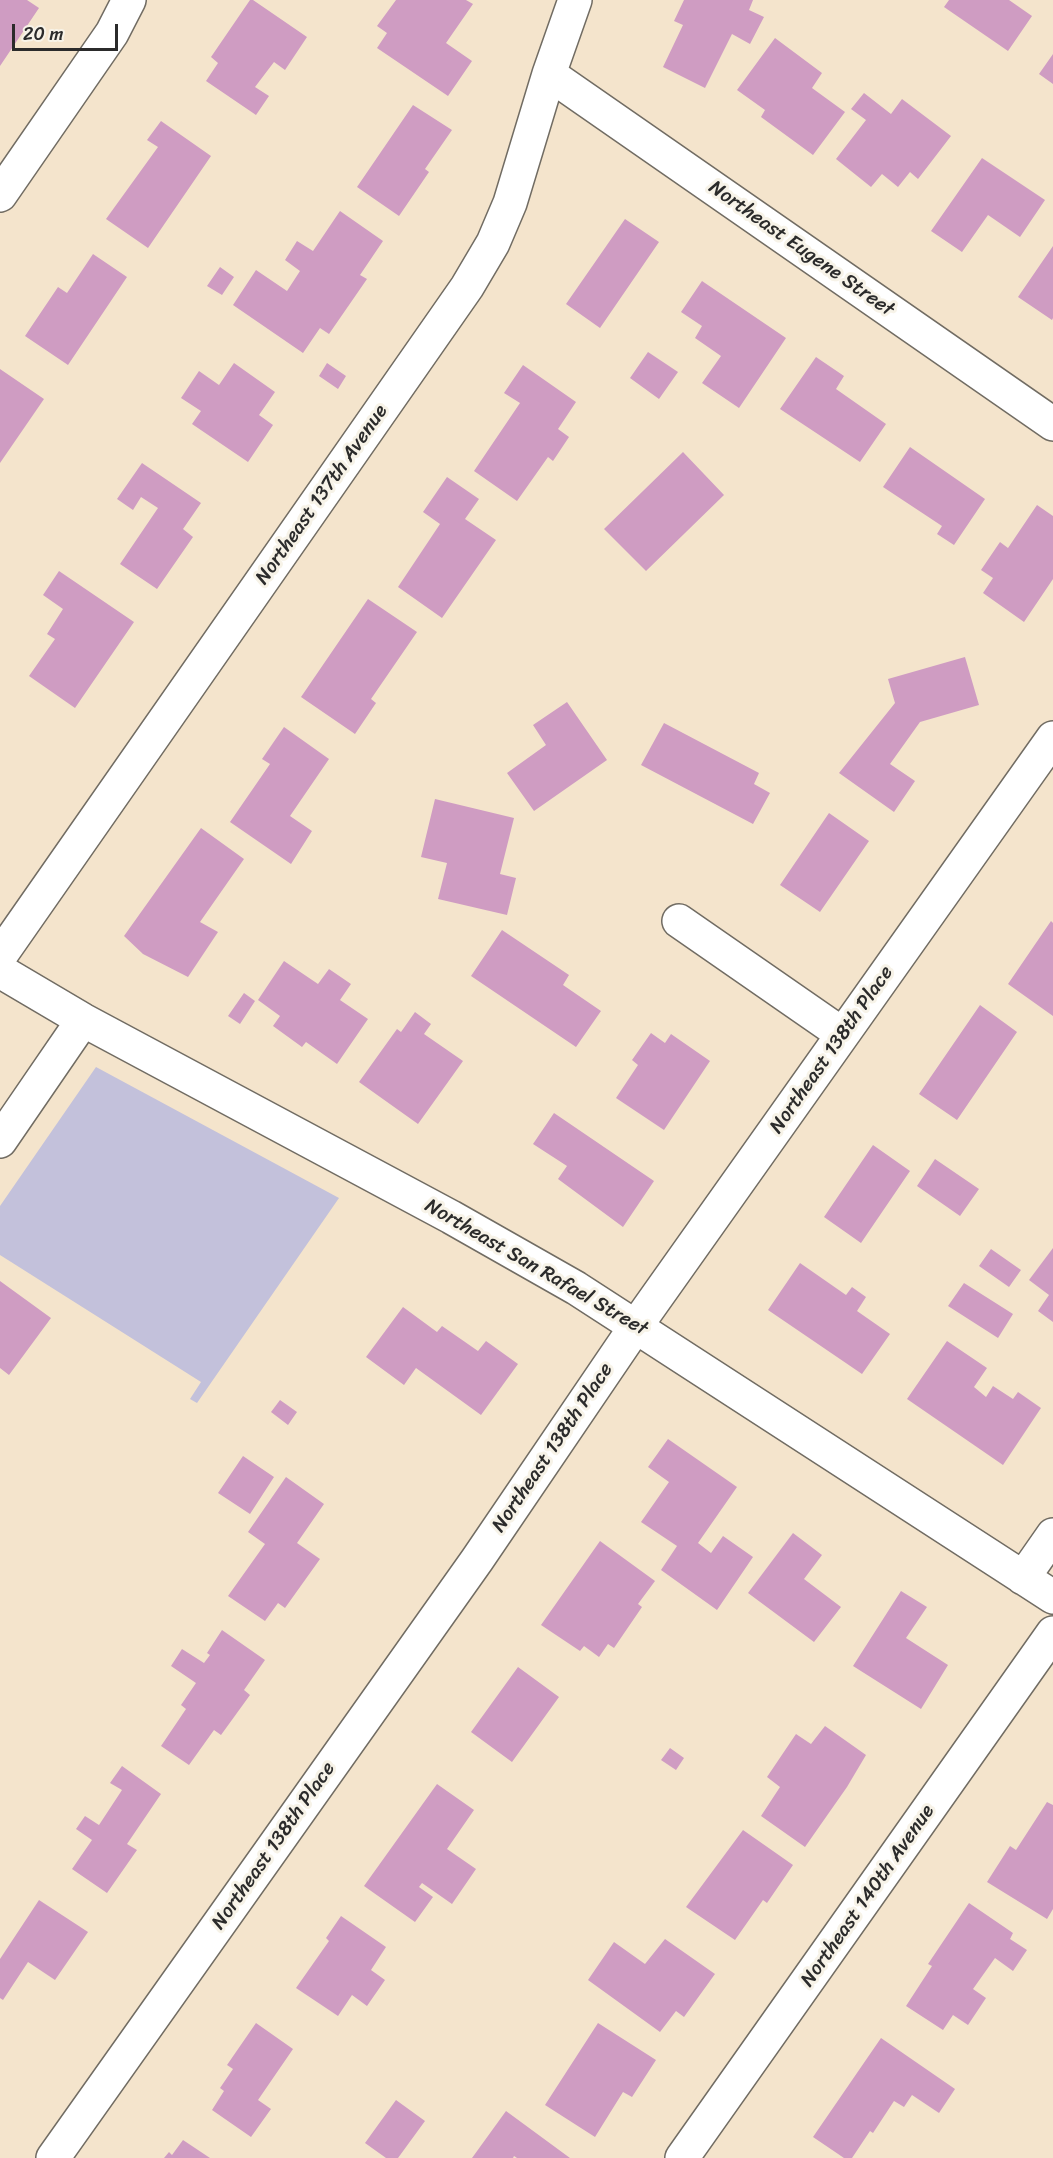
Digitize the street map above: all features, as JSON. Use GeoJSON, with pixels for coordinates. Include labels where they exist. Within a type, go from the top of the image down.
{"type":"FeatureCollection","features":[{"type":"Feature","properties":{"kind":"street"},"geometry":{"type":"LineString","coordinates":[[0,195],[112,33],[129,0]]}},
{"type":"Feature","properties":{"kind":"street","name":"Northeast 137th Avenue"},"geometry":{"type":"LineString","coordinates":[[0,956],[467,287],[493,243],[510,203],[549,74],[575,0]]}},
{"type":"Feature","properties":{"kind":"street","name":"Northeast Eugene Street"},"geometry":{"type":"LineString","coordinates":[[549,74],[1053,424]]}},
{"type":"Feature","properties":{"kind":"street","name":"Northeast 138th Place"},"geometry":{"type":"LineString","coordinates":[[53,2158],[477,1560],[636,1326],[1053,738]]}},
{"type":"Feature","properties":{"kind":"street"},"geometry":{"type":"LineString","coordinates":[[679,921],[842,1035]]}},
{"type":"Feature","properties":{"kind":"street","name":"Northeast San Rafael Street"},"geometry":{"type":"LineString","coordinates":[[0,971],[83,1020],[461,1222],[576,1288],[1053,1597]]}},
{"type":"Feature","properties":{"kind":"street"},"geometry":{"type":"LineString","coordinates":[[0,1141],[83,1020]]}},
{"type":"Feature","properties":{"kind":"street"},"geometry":{"type":"LineString","coordinates":[[1023,1578],[1053,1535]]}},
{"type":"Feature","properties":{"kind":"street","name":"Northeast 140th Avenue"},"geometry":{"type":"LineString","coordinates":[[682,2158],[1053,1633]]}},
{"type":"Feature","properties":{"kind":"shaded area"},"geometry":{"type":"Polygon","coordinates":[[[96,1067],[339,1198],[197,1403],[190,1399],[201,1382],[0,1255],[0,1206],[96,1067]]]}},
{"type":"Feature","properties":{"kind":"building"},"geometry":{"type":"Polygon","coordinates":[[[0,0],[27,0],[39,8],[0,66],[0,0]]]}},
{"type":"Feature","properties":{"kind":"building"},"geometry":{"type":"Polygon","coordinates":[[[250,0],[307,37],[285,70],[274,62],[255,87],[269,96],[256,115],[206,81],[218,63],[211,57],[250,0]]]}},
{"type":"Feature","properties":{"kind":"building"},"geometry":{"type":"Polygon","coordinates":[[[396,0],[466,0],[473,4],[446,43],[472,61],[448,96],[377,48],[387,33],[377,26],[396,0]]]}},
{"type":"Feature","properties":{"kind":"building"},"geometry":{"type":"Polygon","coordinates":[[[684,0],[753,0],[749,10],[764,17],[750,44],[732,34],[705,88],[663,67],[683,25],[674,21],[684,0]]]}},
{"type":"Feature","properties":{"kind":"building"},"geometry":{"type":"Polygon","coordinates":[[[949,0],[1009,0],[1032,16],[1008,51],[944,7],[949,0]]]}},
{"type":"Feature","properties":{"kind":"building"},"geometry":{"type":"Polygon","coordinates":[[[775,38],[822,73],[812,88],[845,112],[813,155],[761,117],[765,110],[737,90],[775,38]]]}},
{"type":"Feature","properties":{"kind":"building"},"geometry":{"type":"Polygon","coordinates":[[[1053,54],[1053,84],[1039,74],[1053,54]]]}},
{"type":"Feature","properties":{"kind":"building"},"geometry":{"type":"Polygon","coordinates":[[[864,93],[891,114],[902,99],[951,136],[918,179],[910,172],[898,187],[882,174],[871,187],[836,159],[866,120],[851,109],[864,93]]]}},
{"type":"Feature","properties":{"kind":"building"},"geometry":{"type":"Polygon","coordinates":[[[413,105],[452,130],[425,169],[429,172],[399,216],[357,187],[413,105]]]}},
{"type":"Feature","properties":{"kind":"building"},"geometry":{"type":"Polygon","coordinates":[[[161,121],[211,156],[148,248],[106,219],[158,147],[147,140],[161,121]]]}},
{"type":"Feature","properties":{"kind":"building"},"geometry":{"type":"Polygon","coordinates":[[[982,158],[1045,200],[1020,237],[988,215],[962,252],[931,231],[982,158]]]}},
{"type":"Feature","properties":{"kind":"building"},"geometry":{"type":"Polygon","coordinates":[[[340,211],[383,241],[360,275],[367,279],[329,334],[320,328],[303,353],[233,305],[256,270],[287,291],[300,271],[285,260],[297,241],[313,251],[340,211]]]}},
{"type":"Feature","properties":{"kind":"building"},"geometry":{"type":"Polygon","coordinates":[[[625,219],[659,242],[600,328],[566,304],[625,219]]]}},
{"type":"Feature","properties":{"kind":"building"},"geometry":{"type":"Polygon","coordinates":[[[1053,246],[1053,318],[1052,320],[1018,297],[1053,246]]]}},
{"type":"Feature","properties":{"kind":"building"},"geometry":{"type":"Polygon","coordinates":[[[93,254],[127,277],[68,365],[25,336],[58,287],[67,293],[93,254]]]}},
{"type":"Feature","properties":{"kind":"building"},"geometry":{"type":"Polygon","coordinates":[[[220,267],[234,277],[222,295],[207,286],[220,267]]]}},
{"type":"Feature","properties":{"kind":"building"},"geometry":{"type":"Polygon","coordinates":[[[702,281],[786,338],[739,408],[702,383],[721,356],[695,338],[702,326],[681,312],[702,281]]]}},
{"type":"Feature","properties":{"kind":"building"},"geometry":{"type":"Polygon","coordinates":[[[648,352],[678,372],[659,399],[630,378],[648,352]]]}},
{"type":"Feature","properties":{"kind":"building"},"geometry":{"type":"Polygon","coordinates":[[[816,357],[844,376],[836,389],[886,424],[860,462],[780,409],[816,357]]]}},
{"type":"Feature","properties":{"kind":"building"},"geometry":{"type":"Polygon","coordinates":[[[234,363],[275,392],[259,415],[273,425],[248,462],[192,424],[201,411],[181,398],[199,371],[219,385],[234,363]]]}},
{"type":"Feature","properties":{"kind":"building"},"geometry":{"type":"Polygon","coordinates":[[[327,363],[346,376],[338,389],[319,376],[327,363]]]}},
{"type":"Feature","properties":{"kind":"building"},"geometry":{"type":"Polygon","coordinates":[[[523,365],[576,402],[558,429],[569,437],[553,461],[548,457],[517,501],[474,471],[520,403],[504,393],[523,365]]]}},
{"type":"Feature","properties":{"kind":"building"},"geometry":{"type":"Polygon","coordinates":[[[0,369],[44,399],[0,463],[0,369]]]}},
{"type":"Feature","properties":{"kind":"building"},"geometry":{"type":"Polygon","coordinates":[[[910,447],[985,499],[954,545],[937,534],[942,526],[883,487],[910,447]]]}},
{"type":"Feature","properties":{"kind":"building"},"geometry":{"type":"Polygon","coordinates":[[[683,452],[724,495],[646,571],[604,529],[683,452]]]}},
{"type":"Feature","properties":{"kind":"building"},"geometry":{"type":"Polygon","coordinates":[[[142,463],[201,503],[183,529],[193,537],[157,589],[120,564],[158,508],[141,497],[133,510],[117,499],[142,463]]]}},
{"type":"Feature","properties":{"kind":"building"},"geometry":{"type":"Polygon","coordinates":[[[447,477],[479,499],[465,519],[496,540],[442,618],[398,587],[440,524],[423,512],[447,477]]]}},
{"type":"Feature","properties":{"kind":"building"},"geometry":{"type":"Polygon","coordinates":[[[1037,505],[1053,516],[1053,579],[1024,622],[983,593],[993,578],[981,570],[1000,542],[1008,548],[1037,505]]]}},
{"type":"Feature","properties":{"kind":"building"},"geometry":{"type":"Polygon","coordinates":[[[59,571],[134,622],[75,708],[29,676],[55,639],[47,634],[63,609],[43,595],[59,571]]]}},
{"type":"Feature","properties":{"kind":"building"},"geometry":{"type":"Polygon","coordinates":[[[368,599],[417,632],[371,699],[376,703],[355,734],[301,697],[368,599]]]}},
{"type":"Feature","properties":{"kind":"building"},"geometry":{"type":"Polygon","coordinates":[[[965,657],[979,705],[920,722],[890,764],[915,781],[894,812],[839,773],[895,703],[888,679],[965,657]]]}},
{"type":"Feature","properties":{"kind":"building"},"geometry":{"type":"Polygon","coordinates":[[[567,702],[607,760],[534,811],[507,773],[546,745],[533,725],[567,702]]]}},
{"type":"Feature","properties":{"kind":"building"},"geometry":{"type":"Polygon","coordinates":[[[664,723],[759,773],[754,784],[770,793],[753,824],[641,765],[664,723]]]}},
{"type":"Feature","properties":{"kind":"building"},"geometry":{"type":"Polygon","coordinates":[[[284,727],[329,759],[290,816],[312,831],[291,864],[230,822],[270,764],[262,759],[284,727]]]}},
{"type":"Feature","properties":{"kind":"building"},"geometry":{"type":"Polygon","coordinates":[[[435,799],[514,818],[500,874],[516,878],[507,915],[438,899],[447,863],[421,857],[435,799]]]}},
{"type":"Feature","properties":{"kind":"building"},"geometry":{"type":"Polygon","coordinates":[[[829,813],[869,841],[820,912],[780,885],[829,813]]]}},
{"type":"Feature","properties":{"kind":"building"},"geometry":{"type":"Polygon","coordinates":[[[201,828],[244,859],[200,922],[218,932],[188,977],[143,954],[124,936],[201,828]]]}},
{"type":"Feature","properties":{"kind":"building"},"geometry":{"type":"Polygon","coordinates":[[[1051,921],[1053,923],[1053,1016],[1008,984],[1051,921]]]}},
{"type":"Feature","properties":{"kind":"building"},"geometry":{"type":"Polygon","coordinates":[[[502,930],[569,975],[563,985],[601,1011],[576,1047],[471,976],[502,930]]]}},
{"type":"Feature","properties":{"kind":"building"},"geometry":{"type":"Polygon","coordinates":[[[284,961],[318,984],[329,969],[351,984],[340,1000],[368,1019],[337,1064],[306,1042],[302,1047],[273,1026],[280,1016],[258,1000],[284,961]]]}},
{"type":"Feature","properties":{"kind":"building"},"geometry":{"type":"Polygon","coordinates":[[[244,993],[255,1001],[240,1024],[228,1016],[244,993]]]}},
{"type":"Feature","properties":{"kind":"building"},"geometry":{"type":"Polygon","coordinates":[[[980,1005],[1017,1032],[957,1120],[919,1094],[980,1005]]]}},
{"type":"Feature","properties":{"kind":"building"},"geometry":{"type":"Polygon","coordinates":[[[415,1012],[431,1024],[424,1034],[463,1061],[418,1124],[359,1082],[397,1029],[401,1032],[415,1012]]]}},
{"type":"Feature","properties":{"kind":"building"},"geometry":{"type":"Polygon","coordinates":[[[651,1033],[665,1043],[671,1034],[710,1061],[664,1130],[616,1098],[638,1065],[632,1060],[651,1033]]]}},
{"type":"Feature","properties":{"kind":"building"},"geometry":{"type":"Polygon","coordinates":[[[554,1113],[654,1181],[623,1227],[558,1179],[567,1166],[533,1144],[554,1113]]]}},
{"type":"Feature","properties":{"kind":"building"},"geometry":{"type":"Polygon","coordinates":[[[873,1145],[910,1171],[861,1243],[824,1217],[873,1145]]]}},
{"type":"Feature","properties":{"kind":"building"},"geometry":{"type":"Polygon","coordinates":[[[935,1159],[979,1189],[960,1216],[917,1186],[935,1159]]]}},
{"type":"Feature","properties":{"kind":"building"},"geometry":{"type":"Polygon","coordinates":[[[1053,1248],[1053,1322],[1038,1311],[1049,1295],[1029,1280],[1053,1248]]]}},
{"type":"Feature","properties":{"kind":"building"},"geometry":{"type":"Polygon","coordinates":[[[991,1249],[1021,1270],[1009,1287],[979,1266],[991,1249]]]}},
{"type":"Feature","properties":{"kind":"building"},"geometry":{"type":"Polygon","coordinates":[[[800,1263],[846,1295],[852,1287],[866,1297],[857,1311],[890,1334],[862,1374],[768,1310],[800,1263]]]}},
{"type":"Feature","properties":{"kind":"building"},"geometry":{"type":"Polygon","coordinates":[[[0,1281],[51,1318],[9,1375],[0,1368],[0,1281]]]}},
{"type":"Feature","properties":{"kind":"building"},"geometry":{"type":"Polygon","coordinates":[[[964,1283],[1013,1314],[998,1338],[948,1306],[964,1283]]]}},
{"type":"Feature","properties":{"kind":"building"},"geometry":{"type":"Polygon","coordinates":[[[403,1307],[437,1332],[442,1326],[478,1351],[486,1341],[518,1364],[481,1415],[416,1368],[404,1385],[366,1357],[403,1307]]]}},
{"type":"Feature","properties":{"kind":"building"},"geometry":{"type":"Polygon","coordinates":[[[947,1341],[987,1368],[974,1387],[986,1397],[993,1386],[1013,1399],[1018,1392],[1041,1408],[1003,1465],[907,1399],[947,1341]]]}},
{"type":"Feature","properties":{"kind":"building"},"geometry":{"type":"Polygon","coordinates":[[[280,1400],[297,1412],[288,1425],[271,1412],[280,1400]]]}},
{"type":"Feature","properties":{"kind":"building"},"geometry":{"type":"Polygon","coordinates":[[[668,1439],[737,1487],[698,1543],[711,1553],[723,1536],[753,1557],[717,1610],[661,1570],[677,1546],[641,1522],[669,1482],[648,1467],[668,1439]]]}},
{"type":"Feature","properties":{"kind":"building"},"geometry":{"type":"Polygon","coordinates":[[[243,1456],[274,1477],[250,1514],[218,1493],[243,1456]]]}},
{"type":"Feature","properties":{"kind":"building"},"geometry":{"type":"Polygon","coordinates":[[[286,1477],[324,1504],[297,1543],[320,1559],[285,1608],[278,1603],[265,1621],[228,1596],[265,1544],[248,1532],[286,1477]]]}},
{"type":"Feature","properties":{"kind":"building"},"geometry":{"type":"Polygon","coordinates":[[[793,1533],[822,1555],[804,1579],[841,1607],[814,1642],[748,1593],[793,1533]]]}},
{"type":"Feature","properties":{"kind":"building"},"geometry":{"type":"Polygon","coordinates":[[[600,1541],[655,1581],[638,1604],[642,1607],[614,1648],[608,1644],[599,1657],[584,1646],[580,1651],[541,1625],[600,1541]]]}},
{"type":"Feature","properties":{"kind":"building"},"geometry":{"type":"Polygon","coordinates":[[[901,1591],[927,1607],[906,1638],[948,1665],[921,1709],[853,1666],[901,1591]]]}},
{"type":"Feature","properties":{"kind":"building"},"geometry":{"type":"Polygon","coordinates":[[[222,1630],[265,1660],[244,1690],[250,1695],[221,1735],[214,1730],[189,1765],[161,1746],[186,1709],[181,1705],[196,1683],[171,1666],[182,1649],[204,1663],[210,1655],[207,1653],[222,1630]]]}},
{"type":"Feature","properties":{"kind":"building"},"geometry":{"type":"Polygon","coordinates":[[[518,1667],[559,1697],[512,1762],[471,1732],[518,1667]]]}},
{"type":"Feature","properties":{"kind":"building"},"geometry":{"type":"Polygon","coordinates":[[[825,1726],[866,1755],[847,1787],[805,1847],[761,1816],[780,1787],[767,1777],[796,1734],[811,1744],[825,1726]]]}},
{"type":"Feature","properties":{"kind":"building"},"geometry":{"type":"Polygon","coordinates":[[[670,1748],[684,1758],[676,1770],[661,1760],[670,1748]]]}},
{"type":"Feature","properties":{"kind":"building"},"geometry":{"type":"Polygon","coordinates":[[[122,1766],[161,1794],[127,1844],[137,1850],[107,1893],[72,1869],[92,1840],[76,1829],[85,1816],[99,1825],[122,1790],[110,1783],[122,1766]]]}},
{"type":"Feature","properties":{"kind":"building"},"geometry":{"type":"Polygon","coordinates":[[[437,1784],[474,1810],[447,1849],[476,1869],[452,1904],[422,1883],[419,1887],[433,1897],[415,1922],[364,1886],[437,1784]]]}},
{"type":"Feature","properties":{"kind":"building"},"geometry":{"type":"Polygon","coordinates":[[[1047,1802],[1053,1805],[1053,1909],[1047,1919],[987,1882],[1010,1846],[1016,1850],[1047,1802]]]}},
{"type":"Feature","properties":{"kind":"building"},"geometry":{"type":"Polygon","coordinates":[[[743,1830],[793,1865],[767,1903],[763,1900],[735,1940],[686,1907],[743,1830]]]}},
{"type":"Feature","properties":{"kind":"building"},"geometry":{"type":"Polygon","coordinates":[[[39,1900],[88,1932],[55,1980],[28,1962],[3,2000],[0,1998],[0,1959],[39,1900]]]}},
{"type":"Feature","properties":{"kind":"building"},"geometry":{"type":"Polygon","coordinates":[[[969,1903],[1013,1933],[1010,1939],[1027,1950],[1013,1971],[995,1958],[973,1989],[986,1998],[968,2025],[953,2015],[943,2030],[906,2006],[932,1966],[928,1964],[969,1903]]]}},
{"type":"Feature","properties":{"kind":"building"},"geometry":{"type":"Polygon","coordinates":[[[341,1916],[386,1947],[371,1970],[385,1980],[367,2006],[352,1995],[338,2016],[296,1988],[329,1941],[326,1938],[341,1916]]]}},
{"type":"Feature","properties":{"kind":"building"},"geometry":{"type":"Polygon","coordinates":[[[665,1939],[715,1974],[684,2017],[676,2011],[660,2032],[588,1980],[614,1942],[645,1964],[665,1939]]]}},
{"type":"Feature","properties":{"kind":"building"},"geometry":{"type":"Polygon","coordinates":[[[256,2023],[293,2049],[258,2100],[271,2109],[251,2137],[212,2110],[224,2091],[220,2088],[233,2069],[227,2065],[256,2023]]]}},
{"type":"Feature","properties":{"kind":"building"},"geometry":{"type":"Polygon","coordinates":[[[598,2023],[656,2060],[632,2097],[623,2092],[595,2137],[545,2105],[598,2023]]]}},
{"type":"Feature","properties":{"kind":"building"},"geometry":{"type":"Polygon","coordinates":[[[881,2038],[955,2089],[939,2113],[912,2095],[904,2107],[894,2101],[873,2133],[870,2131],[852,2158],[844,2158],[813,2137],[881,2038]]]}},
{"type":"Feature","properties":{"kind":"building"},"geometry":{"type":"Polygon","coordinates":[[[396,2100],[425,2121],[398,2158],[386,2158],[365,2143],[396,2100]]]}},
{"type":"Feature","properties":{"kind":"building"},"geometry":{"type":"Polygon","coordinates":[[[506,2111],[570,2158],[517,2158],[514,2156],[513,2158],[472,2158],[506,2111]]]}},
{"type":"Feature","properties":{"kind":"building"},"geometry":{"type":"Polygon","coordinates":[[[183,2140],[210,2158],[164,2158],[169,2152],[172,2155],[183,2140]]]}}]}
